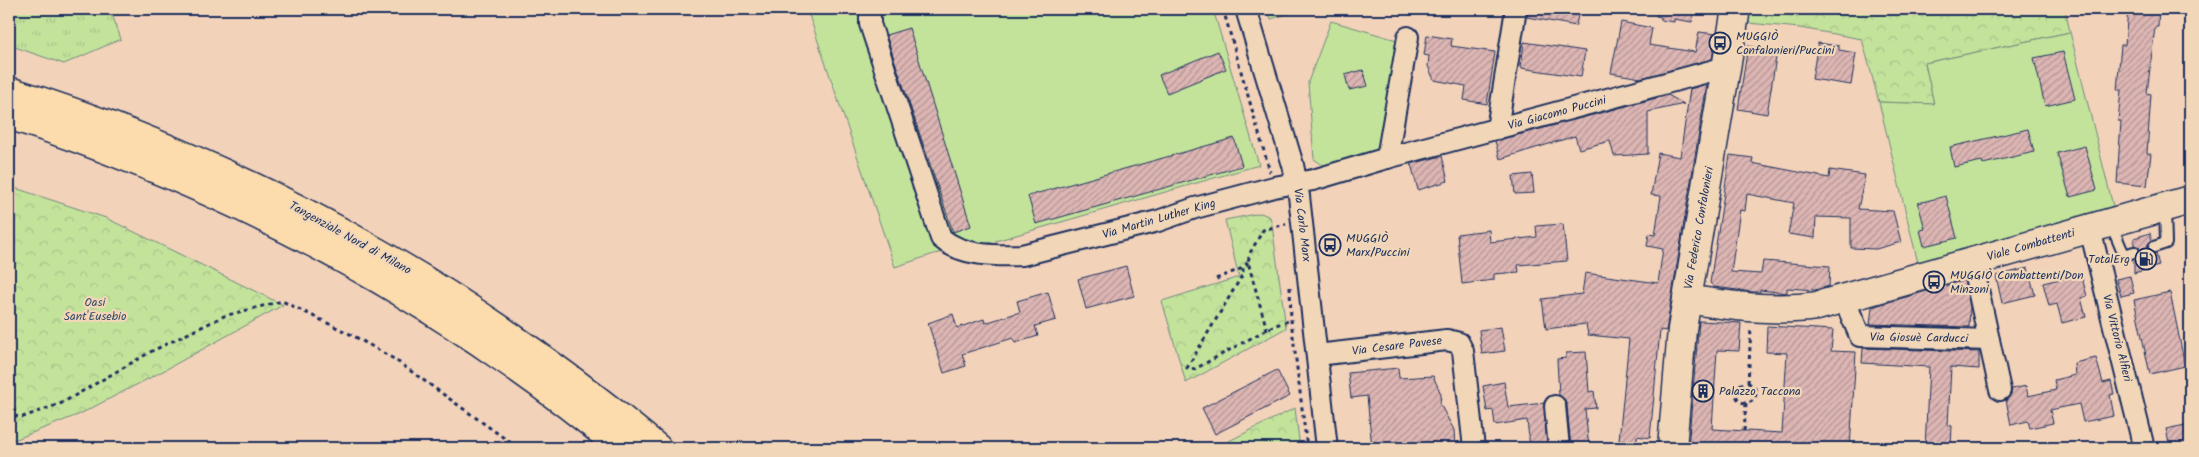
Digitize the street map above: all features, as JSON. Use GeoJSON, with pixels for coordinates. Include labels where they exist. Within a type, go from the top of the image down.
{"type":"FeatureCollection","features":[{"type":"Feature","properties":{"kind":"highway","name":"Tangenziale Nord di Milano"},"geometry":{"type":"LineString","coordinates":[[9,91],[100,122],[182,154],[278,198],[346,234],[429,282],[509,335],[579,386],[657,448]]}},
{"type":"Feature","properties":{"kind":"highway","name":"Tangenziale Nord di Milano"},"geometry":{"type":"LineString","coordinates":[[9,115],[107,149],[180,178],[252,210],[329,250],[424,305],[489,348],[554,394],[622,448]]}},
{"type":"Feature","properties":{"kind":"street","name":"Via Martin Luther King"},"geometry":{"type":"LineString","coordinates":[[870,9],[870,24],[941,238],[951,247],[1004,256],[1022,255],[1158,221],[1195,208],[1296,183]]}},
{"type":"Feature","properties":{"kind":"street","name":"Via Carlo Marx"},"geometry":{"type":"LineString","coordinates":[[1246,9],[1296,183],[1303,222],[1327,448]]}},
{"type":"Feature","properties":{"kind":"street"},"geometry":{"type":"LineString","coordinates":[[1497,129],[1516,9]]}},
{"type":"Feature","properties":{"kind":"street","name":"Via Federico Confalonieri"},"geometry":{"type":"LineString","coordinates":[[1672,448],[1677,377],[1687,299],[1736,9]]}},
{"type":"Feature","properties":{"kind":"street"},"geometry":{"type":"LineString","coordinates":[[1387,158],[1408,37]]}},
{"type":"Feature","properties":{"kind":"street","name":"Via Giacomo Puccini"},"geometry":{"type":"LineString","coordinates":[[1296,183],[1313,180],[1387,158],[1726,67]]}},
{"type":"Feature","properties":{"kind":"street","name":"Viale Combattenti"},"geometry":{"type":"LineString","coordinates":[[1687,299],[1724,305],[1800,308],[1844,299],[2178,204]]}},
{"type":"Feature","properties":{"kind":"street","name":"Via Vittorio Alfieri"},"geometry":{"type":"LineString","coordinates":[[2100,226],[2144,448]]}},
{"type":"Feature","properties":{"kind":"street","name":"Via Giosuè Carducci"},"geometry":{"type":"LineString","coordinates":[[1972,262],[2000,390]]}},
{"type":"Feature","properties":{"kind":"street","name":"Via Giosuè Carducci"},"geometry":{"type":"LineString","coordinates":[[1844,299],[1860,336],[1989,340]]}},
{"type":"Feature","properties":{"kind":"street","name":"Via Cesare Pavese"},"geometry":{"type":"LineString","coordinates":[[1317,355],[1447,340],[1460,343],[1474,448]]}},
{"type":"Feature","properties":{"kind":"street"},"geometry":{"type":"LineString","coordinates":[[1555,406],[1559,448]]}},
{"type":"Feature","properties":{"kind":"lane"},"geometry":{"type":"LineString","coordinates":[[2154,247],[2166,243],[2178,204]]}},
{"type":"Feature","properties":{"kind":"lane"},"geometry":{"type":"LineString","coordinates":[[2100,226],[2124,255],[2134,252]]}},
{"type":"Feature","properties":{"kind":"path"},"geometry":{"type":"LineString","coordinates":[[1216,279],[1243,268],[1248,262],[1250,253],[1263,230],[1287,224],[1274,188],[1223,9]]}},
{"type":"Feature","properties":{"kind":"path"},"geometry":{"type":"LineString","coordinates":[[1248,262],[1266,330]]}},
{"type":"Feature","properties":{"kind":"path"},"geometry":{"type":"LineString","coordinates":[[1243,268],[1243,274],[1187,368],[1195,368],[1266,330],[1291,320],[1307,448]]}},
{"type":"Feature","properties":{"kind":"path"},"geometry":{"type":"LineString","coordinates":[[14,416],[23,417],[62,403],[152,351],[224,316],[282,301],[394,358],[518,448]]}},
{"type":"Feature","properties":{"kind":"path"},"geometry":{"type":"LineString","coordinates":[[1748,382],[1750,349]]}},
{"type":"Feature","properties":{"kind":"path"},"geometry":{"type":"LineString","coordinates":[[1748,382],[1756,390],[1756,396],[1752,401],[1746,403],[1737,398],[1735,392],[1742,383],[1748,382]]}},
{"type":"Feature","properties":{"kind":"path"},"geometry":{"type":"LineString","coordinates":[[9,392],[14,404],[14,416],[9,421]]}},
{"type":"Feature","properties":{"kind":"path"},"geometry":{"type":"LineString","coordinates":[[1744,431],[1746,403]]}},
{"type":"Feature","properties":{"kind":"green space"},"geometry":{"type":"Polygon","coordinates":[[[9,9],[110,9],[121,39],[64,64],[9,45],[9,9]]]}},
{"type":"Feature","properties":{"kind":"green space"},"geometry":{"type":"Polygon","coordinates":[[[807,9],[1213,9],[1259,165],[992,242],[934,254],[895,267],[807,9]]]}},
{"type":"Feature","properties":{"kind":"green space"},"geometry":{"type":"Polygon","coordinates":[[[1268,9],[1304,9],[1271,19],[1268,9]]]}},
{"type":"Feature","properties":{"kind":"green space"},"geometry":{"type":"Polygon","coordinates":[[[1751,9],[2065,9],[2070,32],[1925,63],[1934,104],[1879,102],[1862,39],[1800,28],[1748,23],[1751,9]]]}},
{"type":"Feature","properties":{"kind":"green space"},"geometry":{"type":"Polygon","coordinates":[[[1331,21],[1400,41],[1379,150],[1324,166],[1314,159],[1308,82],[1331,21]]]}},
{"type":"Feature","properties":{"kind":"green space"},"geometry":{"type":"Polygon","coordinates":[[[2070,32],[2113,206],[1918,263],[1879,102],[1934,104],[1925,63],[2070,32]]]}},
{"type":"Feature","properties":{"kind":"green space","name":"Oasi Sant'Eusebio"},"geometry":{"type":"Polygon","coordinates":[[[9,186],[106,218],[283,305],[80,414],[9,442],[9,186]]]}},
{"type":"Feature","properties":{"kind":"green space"},"geometry":{"type":"Polygon","coordinates":[[[1261,213],[1270,217],[1272,225],[1286,328],[1186,383],[1162,301],[1239,277],[1225,220],[1261,213]]]}},
{"type":"Feature","properties":{"kind":"green space"},"geometry":{"type":"Polygon","coordinates":[[[1295,408],[1300,448],[1215,448],[1295,408]]]}},
{"type":"Feature","properties":{"kind":"building"},"geometry":{"type":"Polygon","coordinates":[[[1528,9],[1579,9],[1576,26],[1527,17],[1528,9]]]}},
{"type":"Feature","properties":{"kind":"building"},"geometry":{"type":"Polygon","coordinates":[[[1657,9],[1694,9],[1692,22],[1674,19],[1674,22],[1661,20],[1661,17],[1656,16],[1657,9]]]}},
{"type":"Feature","properties":{"kind":"building"},"geometry":{"type":"Polygon","coordinates":[[[2128,9],[2159,9],[2158,27],[2155,27],[2147,93],[2151,94],[2147,153],[2151,154],[2147,186],[2117,183],[2121,121],[2118,121],[2121,90],[2117,90],[2121,45],[2125,45],[2128,9]]]}},
{"type":"Feature","properties":{"kind":"building"},"geometry":{"type":"Polygon","coordinates":[[[1621,22],[1652,28],[1649,45],[1695,52],[1699,32],[1716,34],[1712,59],[1641,78],[1611,73],[1621,22]]]}},
{"type":"Feature","properties":{"kind":"building"},"geometry":{"type":"Polygon","coordinates":[[[909,28],[971,226],[953,232],[886,35],[909,28]]]}},
{"type":"Feature","properties":{"kind":"building"},"geometry":{"type":"Polygon","coordinates":[[[1427,35],[1452,39],[1451,46],[1495,52],[1487,104],[1464,100],[1466,86],[1434,80],[1428,66],[1429,56],[1424,55],[1427,35]]]}},
{"type":"Feature","properties":{"kind":"building"},"geometry":{"type":"Polygon","coordinates":[[[1524,42],[1585,51],[1581,77],[1521,68],[1524,42]]]}},
{"type":"Feature","properties":{"kind":"building"},"geometry":{"type":"Polygon","coordinates":[[[1818,43],[1839,46],[1839,50],[1856,53],[1851,85],[1812,79],[1818,43]]]}},
{"type":"Feature","properties":{"kind":"building"},"geometry":{"type":"Polygon","coordinates":[[[1748,46],[1777,51],[1767,114],[1738,109],[1748,46]]]}},
{"type":"Feature","properties":{"kind":"building"},"geometry":{"type":"Polygon","coordinates":[[[1218,51],[1226,69],[1167,93],[1159,75],[1218,51]]]}},
{"type":"Feature","properties":{"kind":"building"},"geometry":{"type":"Polygon","coordinates":[[[2063,52],[2075,99],[2045,106],[2034,58],[2063,52]]]}},
{"type":"Feature","properties":{"kind":"building"},"geometry":{"type":"Polygon","coordinates":[[[1363,70],[1368,86],[1349,90],[1345,75],[1363,70]]]}},
{"type":"Feature","properties":{"kind":"building"},"geometry":{"type":"Polygon","coordinates":[[[1707,84],[1666,331],[1660,330],[1650,438],[1637,436],[1637,441],[1619,440],[1629,339],[1588,335],[1586,324],[1546,329],[1542,299],[1582,294],[1585,273],[1658,283],[1663,249],[1647,246],[1649,234],[1655,235],[1661,196],[1651,195],[1658,153],[1680,157],[1690,89],[1707,84]]]}},
{"type":"Feature","properties":{"kind":"building"},"geometry":{"type":"Polygon","coordinates":[[[1668,95],[1684,104],[1648,112],[1648,154],[1614,156],[1610,141],[1579,149],[1575,136],[1500,159],[1495,141],[1668,95]]]}},
{"type":"Feature","properties":{"kind":"building"},"geometry":{"type":"Polygon","coordinates":[[[2028,129],[2034,152],[1983,164],[1982,161],[1954,167],[1950,147],[2028,129]]]}},
{"type":"Feature","properties":{"kind":"building"},"geometry":{"type":"Polygon","coordinates":[[[1234,138],[1242,166],[1036,224],[1028,196],[1234,138]]]}},
{"type":"Feature","properties":{"kind":"building"},"geometry":{"type":"Polygon","coordinates":[[[2085,146],[2097,190],[2070,197],[2057,153],[2085,146]]]}},
{"type":"Feature","properties":{"kind":"building"},"geometry":{"type":"Polygon","coordinates":[[[1730,155],[1753,158],[1752,163],[1829,178],[1830,170],[1865,175],[1858,209],[1893,211],[1901,242],[1876,249],[1851,248],[1851,218],[1816,217],[1815,238],[1788,234],[1794,203],[1747,194],[1745,211],[1740,210],[1731,272],[1761,274],[1763,261],[1830,266],[1829,286],[1815,290],[1787,288],[1787,293],[1760,290],[1760,292],[1753,292],[1714,287],[1710,283],[1730,155]]]}},
{"type":"Feature","properties":{"kind":"building"},"geometry":{"type":"Polygon","coordinates":[[[1442,156],[1448,181],[1418,190],[1411,164],[1442,156]]]}},
{"type":"Feature","properties":{"kind":"building"},"geometry":{"type":"Polygon","coordinates":[[[1532,174],[1534,193],[1515,194],[1513,176],[1532,174]]]}},
{"type":"Feature","properties":{"kind":"building"},"geometry":{"type":"Polygon","coordinates":[[[1946,196],[1957,238],[1924,246],[1920,230],[1925,229],[1918,203],[1946,196]]]}},
{"type":"Feature","properties":{"kind":"building"},"geometry":{"type":"Polygon","coordinates":[[[1563,224],[1567,261],[1518,265],[1519,272],[1494,274],[1494,280],[1462,284],[1457,234],[1489,230],[1490,242],[1537,237],[1536,226],[1563,224]]]}},
{"type":"Feature","properties":{"kind":"building"},"geometry":{"type":"Polygon","coordinates":[[[2150,233],[2152,240],[2147,249],[2156,254],[2159,266],[2134,273],[2134,259],[2139,257],[2141,253],[2139,247],[2134,245],[2134,238],[2150,233]]]}},
{"type":"Feature","properties":{"kind":"building"},"geometry":{"type":"Polygon","coordinates":[[[1126,266],[1134,296],[1086,309],[1078,279],[1126,266]]]}},
{"type":"Feature","properties":{"kind":"building"},"geometry":{"type":"Polygon","coordinates":[[[2028,268],[2035,295],[2002,303],[1996,276],[2028,268]]]}},
{"type":"Feature","properties":{"kind":"building"},"geometry":{"type":"Polygon","coordinates":[[[2081,274],[2087,296],[2081,298],[2086,317],[2062,323],[2057,304],[2049,306],[2043,283],[2081,274]]]}},
{"type":"Feature","properties":{"kind":"building"},"geometry":{"type":"Polygon","coordinates":[[[2130,276],[2134,293],[2121,296],[2116,279],[2130,276]]]}},
{"type":"Feature","properties":{"kind":"building"},"geometry":{"type":"Polygon","coordinates":[[[1964,280],[1970,306],[1969,327],[1870,324],[1872,307],[1964,280]]]}},
{"type":"Feature","properties":{"kind":"building"},"geometry":{"type":"Polygon","coordinates":[[[1048,292],[1056,320],[1035,326],[1038,336],[1015,343],[1013,338],[962,354],[966,366],[944,373],[928,323],[953,314],[957,328],[984,319],[985,323],[1020,312],[1017,301],[1048,292]]]}},
{"type":"Feature","properties":{"kind":"building"},"geometry":{"type":"Polygon","coordinates":[[[2170,292],[2185,366],[2150,374],[2134,300],[2170,292]]]}},
{"type":"Feature","properties":{"kind":"building","name":"Palazzo Taccona"},"geometry":{"type":"Polygon","coordinates":[[[1699,321],[1741,323],[1739,351],[1717,350],[1712,429],[1782,433],[1787,353],[1766,352],[1767,326],[1833,330],[1831,351],[1856,352],[1850,448],[1688,448],[1699,321]]]}},
{"type":"Feature","properties":{"kind":"building"},"geometry":{"type":"Polygon","coordinates":[[[1501,327],[1505,351],[1482,354],[1479,330],[1501,327]]]}},
{"type":"Feature","properties":{"kind":"building"},"geometry":{"type":"Polygon","coordinates":[[[1863,348],[1979,352],[1979,369],[1951,367],[1948,425],[1952,426],[1951,447],[1925,448],[1929,367],[1862,363],[1863,348]]]}},
{"type":"Feature","properties":{"kind":"building"},"geometry":{"type":"Polygon","coordinates":[[[1586,352],[1589,392],[1594,391],[1596,408],[1585,409],[1589,448],[1571,448],[1567,405],[1559,395],[1557,359],[1566,358],[1566,353],[1586,352]]]}},
{"type":"Feature","properties":{"kind":"building"},"geometry":{"type":"Polygon","coordinates":[[[2096,358],[2103,383],[2111,381],[2114,394],[2110,395],[2114,416],[2083,422],[2079,404],[2050,410],[2053,423],[2030,428],[2028,421],[2011,425],[2006,400],[2011,394],[2012,389],[2026,386],[2028,396],[2056,390],[2054,380],[2075,375],[2074,363],[2096,358]]]}},
{"type":"Feature","properties":{"kind":"building"},"geometry":{"type":"Polygon","coordinates":[[[1398,368],[1399,378],[1433,376],[1441,394],[1440,404],[1454,430],[1455,448],[1372,448],[1367,396],[1351,398],[1348,373],[1398,368]]]}},
{"type":"Feature","properties":{"kind":"building"},"geometry":{"type":"Polygon","coordinates":[[[1277,370],[1290,396],[1215,434],[1202,408],[1277,370]]]}},
{"type":"Feature","properties":{"kind":"building"},"geometry":{"type":"Polygon","coordinates":[[[1504,382],[1508,407],[1544,403],[1547,448],[1530,448],[1527,420],[1495,425],[1493,410],[1487,411],[1483,386],[1504,382]]]}},
{"type":"Feature","properties":{"kind":"building"},"geometry":{"type":"Polygon","coordinates":[[[2190,424],[2190,448],[2170,448],[2166,429],[2190,424]]]}},
{"type":"Feature","properties":{"kind":"place","name":"MUGGIÒ Confalonieri/Puccini"},"geometry":{"type":"Point","coordinates":[1720,43]}},
{"type":"Feature","properties":{"kind":"place","name":"MUGGIÒ Marx/Puccini"},"geometry":{"type":"Point","coordinates":[1330,245]}},
{"type":"Feature","properties":{"kind":"place","name":"TotalErg"},"geometry":{"type":"Point","coordinates":[2146,259]}},
{"type":"Feature","properties":{"kind":"place","name":"MUGGIÒ Combattenti/Don Minzoni"},"geometry":{"type":"Point","coordinates":[1934,282]}},
{"type":"Feature","properties":{"kind":"place","name":"Palazzo Taccona"},"geometry":{"type":"Point","coordinates":[1703,391]}}]}
